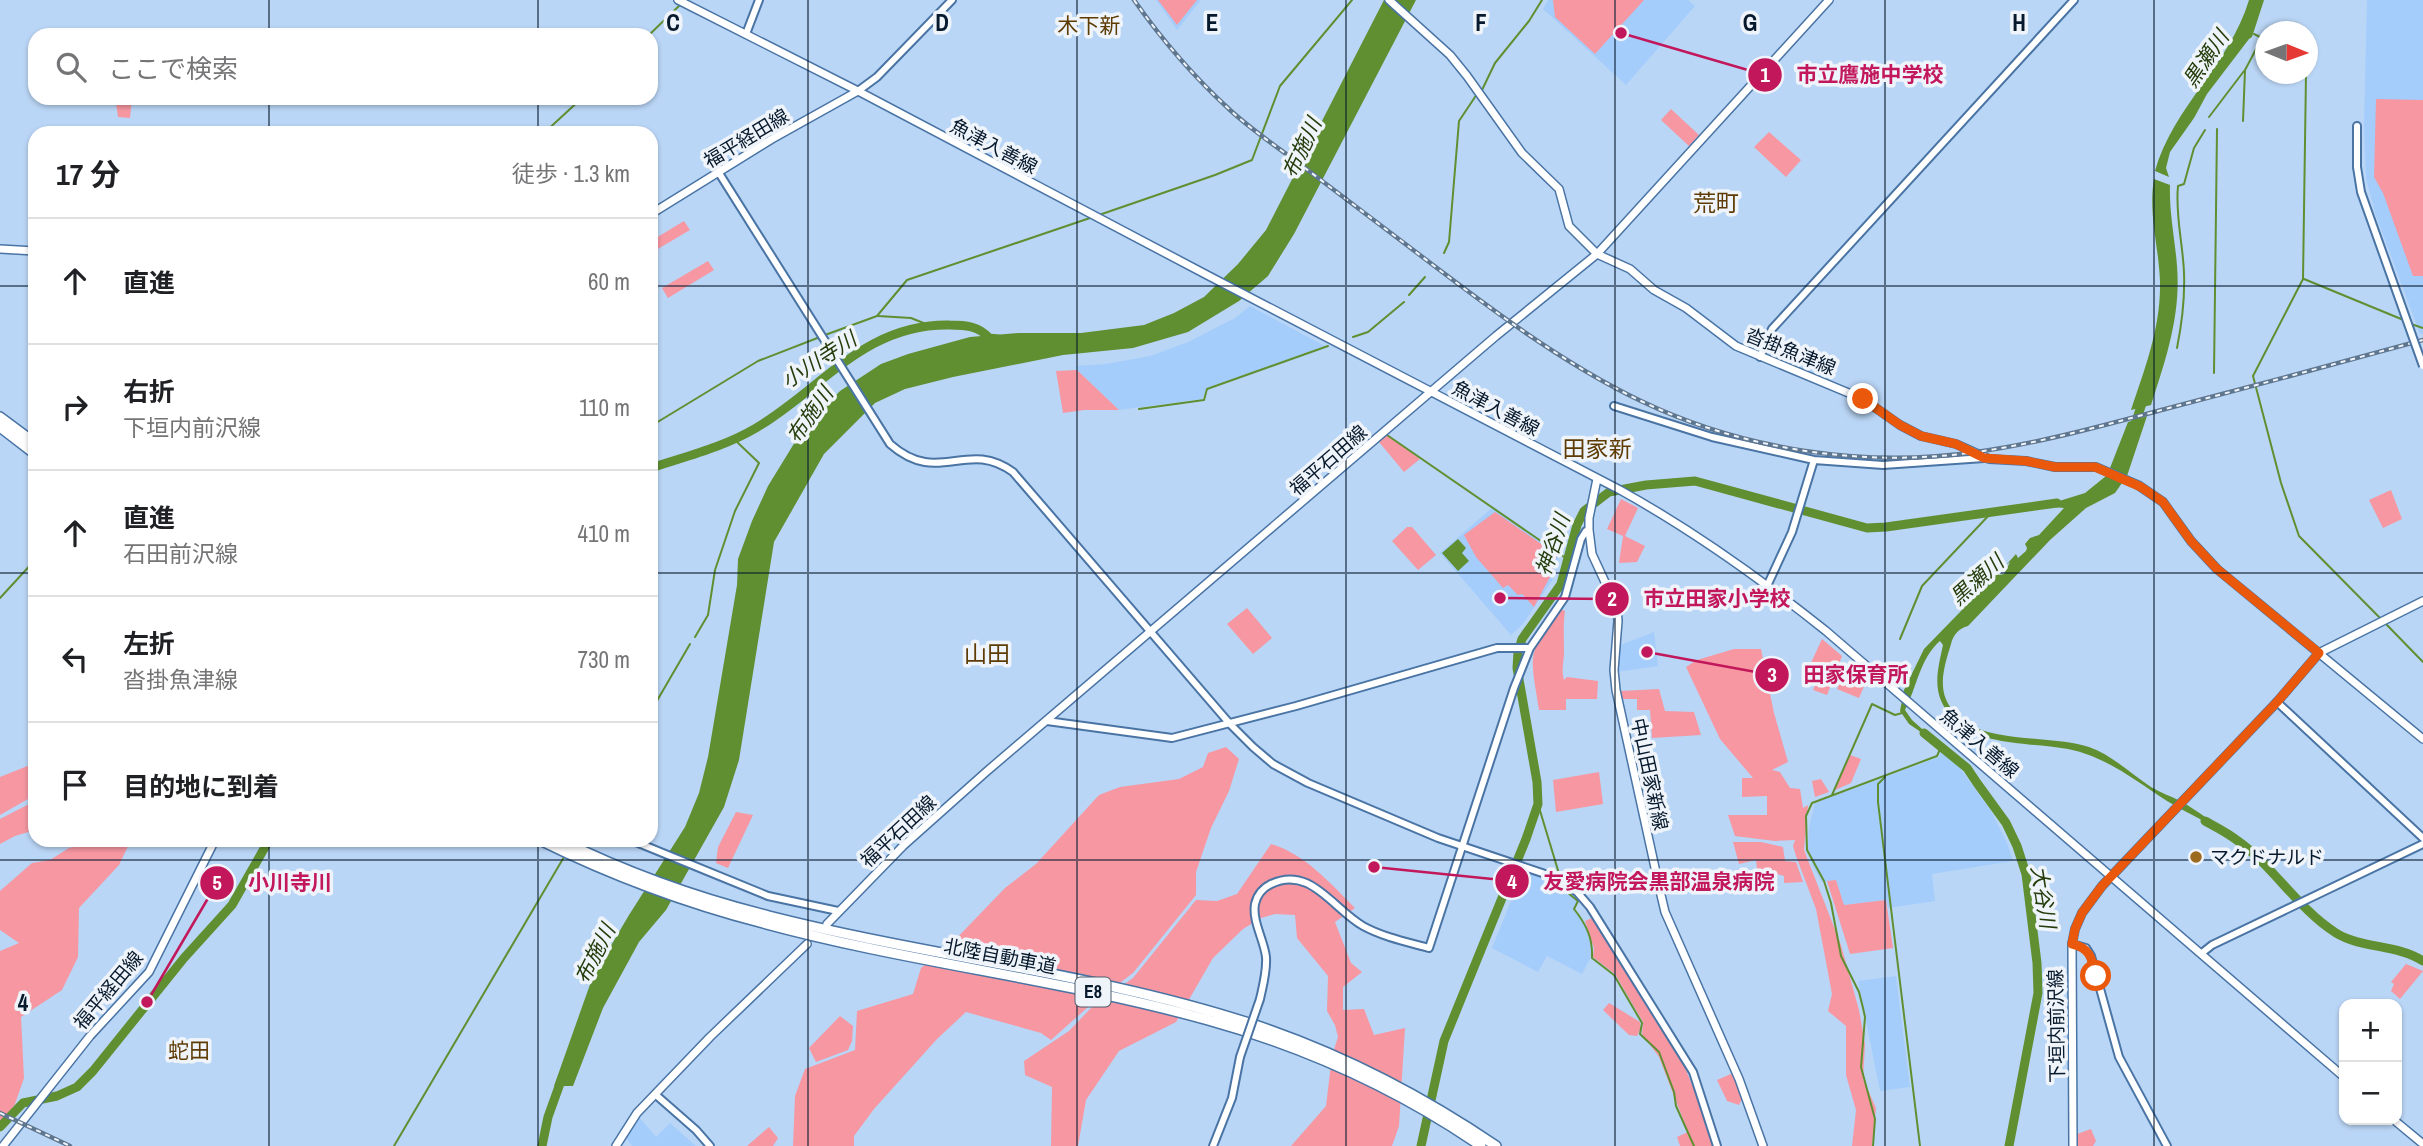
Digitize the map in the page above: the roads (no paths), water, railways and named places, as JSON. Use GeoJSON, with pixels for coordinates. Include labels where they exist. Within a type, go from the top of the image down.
{"type":"FeatureCollection","features":[{"type":"Feature","properties":{"kind":"highway"},"geometry":{"type":"LineString","coordinates":[[0,416],[28,438]]}},
{"type":"Feature","properties":{"kind":"highway"},"geometry":{"type":"LineString","coordinates":[[0,428],[28,449]]}},
{"type":"Feature","properties":{"kind":"highway","name":"北陸自動車道"},"geometry":{"type":"LineString","coordinates":[[559,847],[686,900],[862,947],[1108,995],[1211,1020],[1322,1059],[1408,1097],[1496,1146]]}},
{"type":"Feature","properties":{"kind":"highway","name":"北陸自動車道"},"geometry":{"type":"LineString","coordinates":[[569,847],[578,854]]}},
{"type":"Feature","properties":{"kind":"highway","name":"北陸自動車道"},"geometry":{"type":"LineString","coordinates":[[1439,1114],[1481,1146]]}},
{"type":"Feature","properties":{"kind":"main road","name":"魚津入善線"},"geometry":{"type":"LineString","coordinates":[[678,0],[858,91],[1686,528],[1768,584],[2203,953],[2339,1073]]}},
{"type":"Feature","properties":{"kind":"main road","name":"沓掛魚津線"},"geometry":{"type":"LineString","coordinates":[[1389,0],[1450,55],[1522,153],[1555,184],[1561,195],[1569,226],[1597,254],[1630,269],[1654,290],[1686,308],[1726,340],[1759,357],[1839,387],[1921,436],[1956,444],[1984,458],[2026,461],[2055,467],[2095,467],[2137,485],[2163,502],[2191,541],[2217,569],[2423,739]]}},
{"type":"Feature","properties":{"kind":"main road","name":"福平石田線"},"geometry":{"type":"LineString","coordinates":[[827,924],[903,846],[1496,336],[1597,254],[1829,0]]}},
{"type":"Feature","properties":{"kind":"main road","name":"福平経田線"},"geometry":{"type":"LineString","coordinates":[[658,210],[772,139],[858,91]]}},
{"type":"Feature","properties":{"kind":"main road"},"geometry":{"type":"LineString","coordinates":[[0,249],[28,251]]}},
{"type":"Feature","properties":{"kind":"main road","name":"中山田家新線"},"geometry":{"type":"LineString","coordinates":[[1597,479],[1589,518],[1592,554],[1617,608],[1614,670],[1616,690],[1665,912],[1750,1105],[1763,1146]]}},
{"type":"Feature","properties":{"kind":"main road"},"geometry":{"type":"LineString","coordinates":[[2319,653],[2423,601]]}},
{"type":"Feature","properties":{"kind":"main road","name":"下垣内前沢線"},"geometry":{"type":"LineString","coordinates":[[2073,1146],[2072,944],[2082,913],[2111,876],[2277,702],[2319,653]]}},
{"type":"Feature","properties":{"kind":"main road","name":"福平経田線"},"geometry":{"type":"LineString","coordinates":[[3,1146],[96,1028],[149,972],[212,847]]}},
{"type":"Feature","properties":{"kind":"main road"},"geometry":{"type":"LineString","coordinates":[[615,1146],[638,1113],[710,1037],[807,944]]}},
{"type":"Feature","properties":{"kind":"main road"},"geometry":{"type":"LineString","coordinates":[[2400,1125],[2423,1144]]}},
{"type":"Feature","properties":{"kind":"street"},"geometry":{"type":"LineString","coordinates":[[746,34],[759,0]]}},
{"type":"Feature","properties":{"kind":"street"},"geometry":{"type":"LineString","coordinates":[[1759,357],[1772,329],[2074,0]]}},
{"type":"Feature","properties":{"kind":"street"},"geometry":{"type":"LineString","coordinates":[[858,91],[877,77],[947,2]]}},
{"type":"Feature","properties":{"kind":"street"},"geometry":{"type":"LineString","coordinates":[[2357,126],[2357,167],[2361,192],[2423,366]]}},
{"type":"Feature","properties":{"kind":"street"},"geometry":{"type":"LineString","coordinates":[[719,173],[890,444],[910,459],[935,464],[969,458],[984,459],[1013,472],[1230,724],[1273,764],[1308,783],[1394,821],[1554,877],[1577,892],[1590,907],[1693,1072],[1717,1146]]}},
{"type":"Feature","properties":{"kind":"street"},"geometry":{"type":"LineString","coordinates":[[1614,406],[1725,441],[1814,460],[1883,464],[1984,458]]}},
{"type":"Feature","properties":{"kind":"street"},"geometry":{"type":"LineString","coordinates":[[1768,584],[1802,503],[1814,460]]}},
{"type":"Feature","properties":{"kind":"street"},"geometry":{"type":"LineString","coordinates":[[1213,1146],[1232,1098],[1240,1057],[1265,980],[1266,958],[1255,914],[1255,902],[1261,891],[1279,880],[1304,880],[1362,925],[1429,948],[1528,648],[1565,597],[1581,539],[1589,530]]}},
{"type":"Feature","properties":{"kind":"street"},"geometry":{"type":"LineString","coordinates":[[1047,721],[1172,738],[1497,648],[1528,648]]}},
{"type":"Feature","properties":{"kind":"street"},"geometry":{"type":"LineString","coordinates":[[2277,702],[2423,838]]}},
{"type":"Feature","properties":{"kind":"street"},"geometry":{"type":"LineString","coordinates":[[2203,953],[2212,945],[2423,844]]}},
{"type":"Feature","properties":{"kind":"street"},"geometry":{"type":"LineString","coordinates":[[647,847],[768,896],[838,911]]}},
{"type":"Feature","properties":{"kind":"street"},"geometry":{"type":"LineString","coordinates":[[2072,944],[2085,948],[2091,956],[2119,1057],[2167,1146]]}},
{"type":"Feature","properties":{"kind":"street"},"geometry":{"type":"LineString","coordinates":[[656,1095],[710,1146]]}},
{"type":"Feature","properties":{"kind":"waterway"},"geometry":{"type":"LineString","coordinates":[[1099,215],[1252,160],[1280,86],[1352,0]]}},
{"type":"Feature","properties":{"kind":"waterway"},"geometry":{"type":"LineString","coordinates":[[1482,90],[1495,63],[1529,21],[1542,0]]}},
{"type":"Feature","properties":{"kind":"waterway"},"geometry":{"type":"LineString","coordinates":[[656,28],[681,4]]}},
{"type":"Feature","properties":{"kind":"waterway"},"geometry":{"type":"LineString","coordinates":[[2243,121],[2245,70],[2255,51]]}},
{"type":"Feature","properties":{"kind":"waterway"},"geometry":{"type":"LineString","coordinates":[[2209,117],[2244,71]]}},
{"type":"Feature","properties":{"kind":"waterway"},"geometry":{"type":"LineString","coordinates":[[2306,84],[2303,279],[2253,376],[2281,483],[2299,536],[2381,619]]}},
{"type":"Feature","properties":{"kind":"waterway"},"geometry":{"type":"LineString","coordinates":[[1444,253],[1449,242],[1459,121],[1477,94]]}},
{"type":"Feature","properties":{"kind":"waterway"},"geometry":{"type":"LineString","coordinates":[[552,126],[574,105]]}},
{"type":"Feature","properties":{"kind":"waterway"},"geometry":{"type":"LineString","coordinates":[[2214,373],[2217,129]]}},
{"type":"Feature","properties":{"kind":"waterway"},"geometry":{"type":"LineString","coordinates":[[2177,348],[2184,282],[2178,186],[2184,184],[2194,148],[2205,130]]}},
{"type":"Feature","properties":{"kind":"waterway"},"geometry":{"type":"LineString","coordinates":[[825,335],[877,316],[907,280],[1090,218]]}},
{"type":"Feature","properties":{"kind":"waterway"},"geometry":{"type":"LineString","coordinates":[[1409,295],[1425,277]]}},
{"type":"Feature","properties":{"kind":"waterway"},"geometry":{"type":"LineString","coordinates":[[2304,279],[2406,321]]}},
{"type":"Feature","properties":{"kind":"waterway"},"geometry":{"type":"LineString","coordinates":[[1353,337],[1368,332],[1404,302]]}},
{"type":"Feature","properties":{"kind":"waterway"},"geometry":{"type":"LineString","coordinates":[[878,316],[911,318],[926,324]]}},
{"type":"Feature","properties":{"kind":"waterway"},"geometry":{"type":"LineString","coordinates":[[2411,324],[2423,328]]}},
{"type":"Feature","properties":{"kind":"waterway","name":"小川寺川"},"geometry":{"type":"LineString","coordinates":[[658,466],[744,435],[780,412],[846,361],[893,335],[920,327],[956,325],[971,327],[989,338],[998,339]]}},
{"type":"Feature","properties":{"kind":"waterway"},"geometry":{"type":"LineString","coordinates":[[658,422],[758,361],[820,337]]}},
{"type":"Feature","properties":{"kind":"waterway"},"geometry":{"type":"LineString","coordinates":[[1139,409],[1204,400],[1207,389],[1328,346]]}},
{"type":"Feature","properties":{"kind":"waterway","name":"黒瀬川"},"geometry":{"type":"LineString","coordinates":[[2133,431],[2144,397]]}},
{"type":"Feature","properties":{"kind":"waterway"},"geometry":{"type":"LineString","coordinates":[[1387,435],[1567,559]]}},
{"type":"Feature","properties":{"kind":"waterway"},"geometry":{"type":"LineString","coordinates":[[695,637],[708,615],[715,570],[735,511],[759,463],[735,440]]}},
{"type":"Feature","properties":{"kind":"waterway","name":"神谷川"},"geometry":{"type":"LineString","coordinates":[[1421,1146],[1444,1041],[1538,804],[1537,782],[1517,668],[1518,652],[1522,639],[1561,584],[1577,525],[1584,511],[1609,492],[1646,485],[1695,481],[1867,528],[2057,503]]}},
{"type":"Feature","properties":{"kind":"waterway"},"geometry":{"type":"LineString","coordinates":[[1900,639],[1922,586],[1991,513]]}},
{"type":"Feature","properties":{"kind":"waterway"},"geometry":{"type":"LineString","coordinates":[[0,598],[28,568]]}},
{"type":"Feature","properties":{"kind":"waterway"},"geometry":{"type":"LineString","coordinates":[[2385,623],[2423,662]]}},
{"type":"Feature","properties":{"kind":"waterway"},"geometry":{"type":"LineString","coordinates":[[658,699],[690,644]]}},
{"type":"Feature","properties":{"kind":"waterway"},"geometry":{"type":"LineString","coordinates":[[1832,795],[1872,704],[1895,715],[1902,713]]}},
{"type":"Feature","properties":{"kind":"waterway","name":"大谷川"},"geometry":{"type":"LineString","coordinates":[[1924,733],[1967,768],[2006,823],[2026,874],[2038,993],[2009,1146]]}},
{"type":"Feature","properties":{"kind":"waterway"},"geometry":{"type":"LineString","coordinates":[[1873,1146],[1875,1119],[1861,1067],[1865,1017],[1859,992],[1841,956],[1824,881],[1807,850],[1806,816],[1812,803],[1937,756],[1941,747]]}},
{"type":"Feature","properties":{"kind":"waterway"},"geometry":{"type":"LineString","coordinates":[[1885,777],[1878,784],[1878,802],[1920,1146]]}},
{"type":"Feature","properties":{"kind":"waterway"},"geometry":{"type":"LineString","coordinates":[[1538,804],[1560,877]]}},
{"type":"Feature","properties":{"kind":"waterway","name":"黒瀬川"},"geometry":{"type":"LineString","coordinates":[[2205,821],[2251,851],[2310,912],[2336,933],[2357,942],[2402,952],[2423,961]]}},
{"type":"Feature","properties":{"kind":"waterway","name":"小川寺川"},"geometry":{"type":"LineString","coordinates":[[0,1127],[23,1103],[57,1096],[77,1087],[93,1071],[184,958],[232,905],[265,847]]}},
{"type":"Feature","properties":{"kind":"waterway"},"geometry":{"type":"LineString","coordinates":[[394,1146],[564,857]]}},
{"type":"Feature","properties":{"kind":"waterway"},"geometry":{"type":"LineString","coordinates":[[1562,886],[1578,901],[1574,909],[1588,932],[1592,958],[1614,975],[1642,1023],[1640,1034],[1659,1052],[1674,1092],[1676,1106],[1694,1146]]}},
{"type":"Feature","properties":{"kind":"waterway","name":"布施川"},"geometry":{"type":"LineString","coordinates":[[542,1146],[548,1117],[562,1078]]}},
{"type":"Feature","properties":{"kind":"railway"},"geometry":{"type":"LineString","coordinates":[[1134,0],[1179,58],[1239,118],[1490,307],[1548,348],[1609,385],[1680,418],[1721,432],[1805,451],[1848,456],[1891,458],[1976,452],[2097,427],[2423,340]]}},
{"type":"Feature","properties":{"kind":"railway"},"geometry":{"type":"LineString","coordinates":[[0,1113],[70,1146]]}},
{"type":"Feature","properties":{"kind":"place","name":"市立鷹施中学校"},"geometry":{"type":"Point","coordinates":[1621,33]}},
{"type":"Feature","properties":{"kind":"place","name":"市立田家小学校"},"geometry":{"type":"Point","coordinates":[1500,598]}},
{"type":"Feature","properties":{"kind":"place","name":"田家保育所"},"geometry":{"type":"Point","coordinates":[1647,652]}},
{"type":"Feature","properties":{"kind":"place","name":"マクドナルド"},"geometry":{"type":"Point","coordinates":[2196,857]}},
{"type":"Feature","properties":{"kind":"place","name":"友愛病院会黒部温泉病院"},"geometry":{"type":"Point","coordinates":[1374,867]}},
{"type":"Feature","properties":{"kind":"place","name":"小川寺川"},"geometry":{"type":"Point","coordinates":[147,1002]}},
{"type":"Feature","properties":{"kind":"district","name":"木下新"},"geometry":{"type":"Point","coordinates":[1089,26]}},
{"type":"Feature","properties":{"kind":"district","name":"荒町"},"geometry":{"type":"Point","coordinates":[1716,203]}},
{"type":"Feature","properties":{"kind":"district","name":"田家新"},"geometry":{"type":"Point","coordinates":[1597,449]}},
{"type":"Feature","properties":{"kind":"district","name":"山田"},"geometry":{"type":"Point","coordinates":[987,654]}},
{"type":"Feature","properties":{"kind":"district","name":"蛇田"},"geometry":{"type":"Point","coordinates":[189,1051]}}]}
